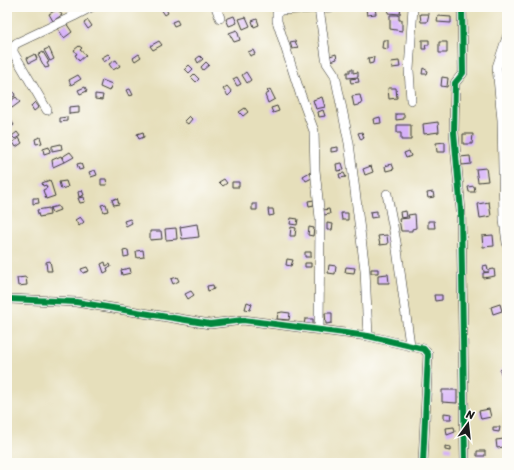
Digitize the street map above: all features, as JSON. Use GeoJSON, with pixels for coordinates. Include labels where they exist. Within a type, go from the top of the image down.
{"type":"FeatureCollection","features":[{"type":"Feature","properties":{"kind":"street"},"geometry":{"type":"LineString","coordinates":[[70,7],[74,16]]}},
{"type":"Feature","properties":{"kind":"street"},"geometry":{"type":"LineString","coordinates":[[47,110],[13,52],[14,44],[91,7]]}},
{"type":"Feature","properties":{"kind":"street"},"geometry":{"type":"LineString","coordinates":[[216,7],[220,18]]}},
{"type":"Feature","properties":{"kind":"street"},"geometry":{"type":"LineString","coordinates":[[319,330],[320,218],[315,170],[314,131],[277,21],[277,13],[281,10],[332,7]]}},
{"type":"Feature","properties":{"kind":"street"},"geometry":{"type":"LineString","coordinates":[[411,100],[409,70],[413,7]]}},
{"type":"Feature","properties":{"kind":"street"},"geometry":{"type":"LineString","coordinates":[[462,7],[464,73],[455,83],[454,133],[461,211],[465,463]]}},
{"type":"Feature","properties":{"kind":"street"},"geometry":{"type":"LineString","coordinates":[[318,8],[327,63],[335,74],[349,143],[365,270],[368,336]]}},
{"type":"Feature","properties":{"kind":"street"},"geometry":{"type":"LineString","coordinates":[[507,37],[497,66],[505,171],[507,243]]}},
{"type":"Feature","properties":{"kind":"street"},"geometry":{"type":"LineString","coordinates":[[387,194],[396,242],[410,345]]}},
{"type":"Feature","properties":{"kind":"street"},"geometry":{"type":"LineString","coordinates":[[10,299],[76,302],[210,324],[243,320],[368,336],[424,349],[428,354],[423,463]]}},
{"type":"Feature","properties":{"kind":"building"},"geometry":{"type":"Polygon","coordinates":[[[165,7],[168,13],[165,15],[161,9],[165,7]]]}},
{"type":"Feature","properties":{"kind":"building"},"geometry":{"type":"Polygon","coordinates":[[[401,7],[400,14],[388,13],[389,8],[401,7]]]}},
{"type":"Feature","properties":{"kind":"building"},"geometry":{"type":"Polygon","coordinates":[[[375,8],[376,14],[367,15],[366,9],[375,8]]]}},
{"type":"Feature","properties":{"kind":"building"},"geometry":{"type":"Polygon","coordinates":[[[58,9],[62,15],[53,21],[49,14],[58,9]]]}},
{"type":"Feature","properties":{"kind":"building"},"geometry":{"type":"Polygon","coordinates":[[[420,14],[429,14],[427,22],[421,22],[420,14]]]}},
{"type":"Feature","properties":{"kind":"building"},"geometry":{"type":"Polygon","coordinates":[[[390,15],[399,15],[399,20],[402,20],[402,31],[390,29],[390,15]]]}},
{"type":"Feature","properties":{"kind":"building"},"geometry":{"type":"Polygon","coordinates":[[[234,16],[237,23],[229,26],[226,19],[234,16]]]}},
{"type":"Feature","properties":{"kind":"building"},"geometry":{"type":"Polygon","coordinates":[[[438,16],[451,17],[451,23],[437,22],[438,16]]]}},
{"type":"Feature","properties":{"kind":"building"},"geometry":{"type":"Polygon","coordinates":[[[246,17],[250,26],[243,29],[239,19],[246,17]]]}},
{"type":"Feature","properties":{"kind":"building"},"geometry":{"type":"Polygon","coordinates":[[[257,19],[259,25],[254,27],[252,21],[257,19]]]}},
{"type":"Feature","properties":{"kind":"building"},"geometry":{"type":"Polygon","coordinates":[[[88,20],[92,26],[88,29],[84,23],[88,20]]]}},
{"type":"Feature","properties":{"kind":"building"},"geometry":{"type":"Polygon","coordinates":[[[177,20],[179,24],[174,26],[172,22],[177,20]]]}},
{"type":"Feature","properties":{"kind":"building"},"geometry":{"type":"Polygon","coordinates":[[[66,23],[72,32],[64,38],[58,29],[66,23]]]}},
{"type":"Feature","properties":{"kind":"building"},"geometry":{"type":"Polygon","coordinates":[[[237,30],[240,40],[234,42],[229,33],[237,30]]]}},
{"type":"Feature","properties":{"kind":"building"},"geometry":{"type":"Polygon","coordinates":[[[383,40],[388,40],[388,49],[382,48],[383,40]]]}},
{"type":"Feature","properties":{"kind":"building"},"geometry":{"type":"Polygon","coordinates":[[[422,40],[429,40],[429,45],[425,45],[426,49],[422,49],[422,40]]]}},
{"type":"Feature","properties":{"kind":"building"},"geometry":{"type":"Polygon","coordinates":[[[159,41],[162,45],[153,50],[150,46],[159,41]]]}},
{"type":"Feature","properties":{"kind":"building"},"geometry":{"type":"Polygon","coordinates":[[[295,41],[298,48],[292,49],[290,42],[295,41]]]}},
{"type":"Feature","properties":{"kind":"building"},"geometry":{"type":"Polygon","coordinates":[[[439,42],[447,42],[447,53],[439,53],[439,42]]]}},
{"type":"Feature","properties":{"kind":"building"},"geometry":{"type":"Polygon","coordinates":[[[79,46],[82,48],[80,50],[86,55],[79,61],[74,50],[79,46]]]}},
{"type":"Feature","properties":{"kind":"building"},"geometry":{"type":"Polygon","coordinates":[[[49,48],[54,59],[50,61],[44,50],[49,48]]]}},
{"type":"Feature","properties":{"kind":"building"},"geometry":{"type":"Polygon","coordinates":[[[253,50],[255,54],[250,56],[248,52],[253,50]]]}},
{"type":"Feature","properties":{"kind":"building"},"geometry":{"type":"Polygon","coordinates":[[[43,52],[49,62],[47,63],[49,67],[45,68],[38,55],[43,52]]]}},
{"type":"Feature","properties":{"kind":"building"},"geometry":{"type":"Polygon","coordinates":[[[35,54],[37,59],[29,63],[27,58],[35,54]]]}},
{"type":"Feature","properties":{"kind":"building"},"geometry":{"type":"Polygon","coordinates":[[[108,54],[111,57],[104,62],[101,58],[108,54]]]}},
{"type":"Feature","properties":{"kind":"building"},"geometry":{"type":"Polygon","coordinates":[[[139,54],[141,57],[135,61],[133,58],[139,54]]]}},
{"type":"Feature","properties":{"kind":"building"},"geometry":{"type":"Polygon","coordinates":[[[336,54],[337,59],[328,62],[327,57],[336,54]]]}},
{"type":"Feature","properties":{"kind":"building"},"geometry":{"type":"Polygon","coordinates":[[[200,56],[203,59],[198,63],[196,59],[200,56]]]}},
{"type":"Feature","properties":{"kind":"building"},"geometry":{"type":"Polygon","coordinates":[[[374,57],[373,63],[369,64],[368,58],[374,57]]]}},
{"type":"Feature","properties":{"kind":"building"},"geometry":{"type":"Polygon","coordinates":[[[116,60],[120,66],[113,70],[109,64],[116,60]]]}},
{"type":"Feature","properties":{"kind":"building"},"geometry":{"type":"Polygon","coordinates":[[[399,61],[400,67],[392,68],[391,62],[399,61]]]}},
{"type":"Feature","properties":{"kind":"building"},"geometry":{"type":"Polygon","coordinates":[[[206,62],[209,65],[203,70],[201,67],[206,62]]]}},
{"type":"Feature","properties":{"kind":"building"},"geometry":{"type":"Polygon","coordinates":[[[189,65],[193,69],[189,73],[185,69],[189,65]]]}},
{"type":"Feature","properties":{"kind":"building"},"geometry":{"type":"Polygon","coordinates":[[[423,68],[428,71],[427,74],[422,74],[423,68]]]}},
{"type":"Feature","properties":{"kind":"building"},"geometry":{"type":"Polygon","coordinates":[[[350,69],[353,69],[353,73],[358,72],[358,77],[347,78],[347,72],[350,72],[350,69]]]}},
{"type":"Feature","properties":{"kind":"building"},"geometry":{"type":"Polygon","coordinates":[[[246,72],[251,80],[247,83],[242,75],[246,72]]]}},
{"type":"Feature","properties":{"kind":"building"},"geometry":{"type":"Polygon","coordinates":[[[194,74],[199,79],[196,82],[191,77],[194,74]]]}},
{"type":"Feature","properties":{"kind":"building"},"geometry":{"type":"Polygon","coordinates":[[[78,75],[81,79],[71,85],[69,80],[78,75]]]}},
{"type":"Feature","properties":{"kind":"building"},"geometry":{"type":"Polygon","coordinates":[[[237,77],[241,84],[237,86],[233,79],[237,77]]]}},
{"type":"Feature","properties":{"kind":"building"},"geometry":{"type":"Polygon","coordinates":[[[442,77],[448,78],[447,87],[441,86],[442,77]]]}},
{"type":"Feature","properties":{"kind":"building"},"geometry":{"type":"Polygon","coordinates":[[[358,78],[359,82],[351,83],[350,79],[358,78]]]}},
{"type":"Feature","properties":{"kind":"building"},"geometry":{"type":"Polygon","coordinates":[[[102,80],[112,84],[109,91],[100,87],[102,80]]]}},
{"type":"Feature","properties":{"kind":"building"},"geometry":{"type":"Polygon","coordinates":[[[227,86],[232,92],[228,96],[223,89],[227,86]]]}},
{"type":"Feature","properties":{"kind":"building"},"geometry":{"type":"Polygon","coordinates":[[[85,87],[87,91],[80,94],[78,90],[85,87]]]}},
{"type":"Feature","properties":{"kind":"building"},"geometry":{"type":"Polygon","coordinates":[[[388,88],[396,88],[397,98],[389,99],[388,88]]]}},
{"type":"Feature","properties":{"kind":"building"},"geometry":{"type":"Polygon","coordinates":[[[130,89],[133,95],[129,96],[126,90],[130,89]]]}},
{"type":"Feature","properties":{"kind":"building"},"geometry":{"type":"Polygon","coordinates":[[[270,89],[275,99],[268,103],[265,95],[269,93],[267,91],[270,89]]]}},
{"type":"Feature","properties":{"kind":"building"},"geometry":{"type":"Polygon","coordinates":[[[14,92],[15,96],[9,99],[7,96],[14,92]]]}},
{"type":"Feature","properties":{"kind":"building"},"geometry":{"type":"Polygon","coordinates":[[[95,94],[103,95],[102,100],[95,99],[95,94]]]}},
{"type":"Feature","properties":{"kind":"building"},"geometry":{"type":"Polygon","coordinates":[[[360,95],[362,104],[354,106],[352,96],[360,95]]]}},
{"type":"Feature","properties":{"kind":"building"},"geometry":{"type":"Polygon","coordinates":[[[16,97],[20,102],[12,108],[8,103],[16,97]]]}},
{"type":"Feature","properties":{"kind":"building"},"geometry":{"type":"Polygon","coordinates":[[[322,97],[325,107],[316,109],[313,100],[322,97]]]}},
{"type":"Feature","properties":{"kind":"building"},"geometry":{"type":"Polygon","coordinates":[[[35,102],[39,107],[34,111],[31,106],[35,102]]]}},
{"type":"Feature","properties":{"kind":"building"},"geometry":{"type":"Polygon","coordinates":[[[79,106],[79,113],[69,114],[69,107],[79,106]]]}},
{"type":"Feature","properties":{"kind":"building"},"geometry":{"type":"Polygon","coordinates":[[[277,106],[279,111],[273,113],[271,108],[277,106]]]}},
{"type":"Feature","properties":{"kind":"building"},"geometry":{"type":"Polygon","coordinates":[[[245,108],[248,112],[243,116],[239,112],[245,108]]]}},
{"type":"Feature","properties":{"kind":"building"},"geometry":{"type":"Polygon","coordinates":[[[323,110],[325,116],[319,117],[318,112],[323,110]]]}},
{"type":"Feature","properties":{"kind":"building"},"geometry":{"type":"Polygon","coordinates":[[[396,114],[404,114],[404,119],[396,120],[396,114]]]}},
{"type":"Feature","properties":{"kind":"building"},"geometry":{"type":"Polygon","coordinates":[[[189,116],[192,119],[188,124],[184,121],[189,116]]]}},
{"type":"Feature","properties":{"kind":"building"},"geometry":{"type":"Polygon","coordinates":[[[67,117],[67,121],[60,122],[60,118],[67,117]]]}},
{"type":"Feature","properties":{"kind":"building"},"geometry":{"type":"Polygon","coordinates":[[[380,117],[381,123],[374,124],[373,119],[380,117]]]}},
{"type":"Feature","properties":{"kind":"building"},"geometry":{"type":"Polygon","coordinates":[[[10,119],[14,125],[7,130],[7,122],[10,119]]]}},
{"type":"Feature","properties":{"kind":"building"},"geometry":{"type":"Polygon","coordinates":[[[438,122],[439,132],[424,134],[423,124],[438,122]]]}},
{"type":"Feature","properties":{"kind":"building"},"geometry":{"type":"Polygon","coordinates":[[[397,125],[411,125],[411,140],[401,140],[401,133],[397,133],[397,125]]]}},
{"type":"Feature","properties":{"kind":"building"},"geometry":{"type":"Polygon","coordinates":[[[17,132],[20,136],[15,139],[12,136],[17,132]]]}},
{"type":"Feature","properties":{"kind":"building"},"geometry":{"type":"Polygon","coordinates":[[[143,132],[144,137],[139,139],[137,134],[143,132]]]}},
{"type":"Feature","properties":{"kind":"building"},"geometry":{"type":"Polygon","coordinates":[[[362,132],[364,138],[361,140],[358,133],[362,132]]]}},
{"type":"Feature","properties":{"kind":"building"},"geometry":{"type":"Polygon","coordinates":[[[463,134],[473,134],[472,144],[463,144],[463,134]]]}},
{"type":"Feature","properties":{"kind":"building"},"geometry":{"type":"Polygon","coordinates":[[[40,137],[42,143],[36,144],[35,139],[40,137]]]}},
{"type":"Feature","properties":{"kind":"building"},"geometry":{"type":"Polygon","coordinates":[[[19,138],[22,143],[16,147],[13,142],[19,138]]]}},
{"type":"Feature","properties":{"kind":"building"},"geometry":{"type":"Polygon","coordinates":[[[445,142],[445,152],[437,152],[436,143],[445,142]]]}},
{"type":"Feature","properties":{"kind":"building"},"geometry":{"type":"Polygon","coordinates":[[[61,144],[62,149],[52,151],[52,146],[61,144]]]}},
{"type":"Feature","properties":{"kind":"building"},"geometry":{"type":"Polygon","coordinates":[[[49,147],[50,152],[44,154],[43,149],[49,147]]]}},
{"type":"Feature","properties":{"kind":"building"},"geometry":{"type":"Polygon","coordinates":[[[338,147],[338,151],[331,152],[331,148],[338,147]]]}},
{"type":"Feature","properties":{"kind":"building"},"geometry":{"type":"Polygon","coordinates":[[[409,151],[411,156],[406,158],[404,153],[409,151]]]}},
{"type":"Feature","properties":{"kind":"building"},"geometry":{"type":"Polygon","coordinates":[[[70,152],[74,157],[65,162],[62,157],[70,152]]]}},
{"type":"Feature","properties":{"kind":"building"},"geometry":{"type":"Polygon","coordinates":[[[61,156],[64,162],[53,167],[52,160],[61,156]]]}},
{"type":"Feature","properties":{"kind":"building"},"geometry":{"type":"Polygon","coordinates":[[[470,156],[471,164],[462,165],[460,157],[470,156]]]}},
{"type":"Feature","properties":{"kind":"building"},"geometry":{"type":"Polygon","coordinates":[[[81,163],[83,169],[79,170],[77,164],[81,163]]]}},
{"type":"Feature","properties":{"kind":"building"},"geometry":{"type":"Polygon","coordinates":[[[342,163],[344,170],[337,171],[336,164],[342,163]]]}},
{"type":"Feature","properties":{"kind":"building"},"geometry":{"type":"Polygon","coordinates":[[[392,164],[394,169],[386,171],[385,166],[392,164]]]}},
{"type":"Feature","properties":{"kind":"building"},"geometry":{"type":"Polygon","coordinates":[[[371,166],[373,172],[365,175],[363,169],[371,166]]]}},
{"type":"Feature","properties":{"kind":"building"},"geometry":{"type":"Polygon","coordinates":[[[486,168],[488,181],[478,182],[476,169],[486,168]]]}},
{"type":"Feature","properties":{"kind":"building"},"geometry":{"type":"Polygon","coordinates":[[[95,170],[97,175],[91,177],[89,172],[95,170]]]}},
{"type":"Feature","properties":{"kind":"building"},"geometry":{"type":"Polygon","coordinates":[[[310,172],[312,178],[306,181],[303,176],[310,172]]]}},
{"type":"Feature","properties":{"kind":"building"},"geometry":{"type":"Polygon","coordinates":[[[344,173],[346,177],[340,178],[339,174],[344,173]]]}},
{"type":"Feature","properties":{"kind":"building"},"geometry":{"type":"Polygon","coordinates":[[[101,179],[106,179],[107,185],[101,185],[101,179]]]}},
{"type":"Feature","properties":{"kind":"building"},"geometry":{"type":"Polygon","coordinates":[[[224,179],[227,183],[223,186],[219,182],[224,179]]]}},
{"type":"Feature","properties":{"kind":"building"},"geometry":{"type":"Polygon","coordinates":[[[50,180],[55,196],[46,199],[43,190],[47,188],[46,185],[43,186],[42,183],[50,180]]]}},
{"type":"Feature","properties":{"kind":"building"},"geometry":{"type":"Polygon","coordinates":[[[66,181],[68,187],[61,189],[59,182],[66,181]]]}},
{"type":"Feature","properties":{"kind":"building"},"geometry":{"type":"Polygon","coordinates":[[[232,182],[239,182],[239,187],[232,187],[232,182]]]}},
{"type":"Feature","properties":{"kind":"building"},"geometry":{"type":"Polygon","coordinates":[[[474,186],[475,192],[469,192],[468,187],[474,186]]]}},
{"type":"Feature","properties":{"kind":"building"},"geometry":{"type":"Polygon","coordinates":[[[82,190],[84,195],[79,197],[78,192],[82,190]]]}},
{"type":"Feature","properties":{"kind":"building"},"geometry":{"type":"Polygon","coordinates":[[[433,192],[434,197],[428,198],[427,193],[433,192]]]}},
{"type":"Feature","properties":{"kind":"building"},"geometry":{"type":"Polygon","coordinates":[[[84,197],[85,202],[80,203],[78,198],[84,197]]]}},
{"type":"Feature","properties":{"kind":"building"},"geometry":{"type":"Polygon","coordinates":[[[33,198],[38,198],[39,203],[33,204],[33,198]]]}},
{"type":"Feature","properties":{"kind":"building"},"geometry":{"type":"Polygon","coordinates":[[[117,198],[119,204],[114,205],[112,200],[117,198]]]}},
{"type":"Feature","properties":{"kind":"building"},"geometry":{"type":"Polygon","coordinates":[[[314,200],[314,205],[309,206],[308,201],[314,200]]]}},
{"type":"Feature","properties":{"kind":"building"},"geometry":{"type":"Polygon","coordinates":[[[489,202],[491,216],[480,218],[478,204],[489,202]]]}},
{"type":"Feature","properties":{"kind":"building"},"geometry":{"type":"Polygon","coordinates":[[[106,204],[108,211],[104,212],[101,205],[106,204]]]}},
{"type":"Feature","properties":{"kind":"building"},"geometry":{"type":"Polygon","coordinates":[[[252,204],[257,204],[257,210],[252,210],[252,204]]]}},
{"type":"Feature","properties":{"kind":"building"},"geometry":{"type":"Polygon","coordinates":[[[58,206],[60,210],[52,213],[50,208],[58,206]]]}},
{"type":"Feature","properties":{"kind":"building"},"geometry":{"type":"Polygon","coordinates":[[[49,208],[50,215],[39,217],[37,210],[49,208]]]}},
{"type":"Feature","properties":{"kind":"building"},"geometry":{"type":"Polygon","coordinates":[[[268,209],[273,209],[274,215],[269,216],[268,209]]]}},
{"type":"Feature","properties":{"kind":"building"},"geometry":{"type":"Polygon","coordinates":[[[329,209],[330,214],[324,215],[323,210],[329,209]]]}},
{"type":"Feature","properties":{"kind":"building"},"geometry":{"type":"Polygon","coordinates":[[[377,211],[377,217],[371,218],[370,212],[377,211]]]}},
{"type":"Feature","properties":{"kind":"building"},"geometry":{"type":"Polygon","coordinates":[[[406,211],[407,217],[401,218],[400,212],[406,211]]]}},
{"type":"Feature","properties":{"kind":"building"},"geometry":{"type":"Polygon","coordinates":[[[341,213],[348,213],[348,220],[342,220],[341,213]]]}},
{"type":"Feature","properties":{"kind":"building"},"geometry":{"type":"Polygon","coordinates":[[[415,214],[416,228],[412,229],[412,231],[401,231],[399,219],[409,218],[408,215],[415,214]]]}},
{"type":"Feature","properties":{"kind":"building"},"geometry":{"type":"Polygon","coordinates":[[[80,217],[84,222],[79,226],[75,220],[80,217]]]}},
{"type":"Feature","properties":{"kind":"building"},"geometry":{"type":"Polygon","coordinates":[[[291,218],[298,219],[297,225],[290,224],[291,218]]]}},
{"type":"Feature","properties":{"kind":"building"},"geometry":{"type":"Polygon","coordinates":[[[130,219],[132,223],[126,226],[124,221],[130,219]]]}},
{"type":"Feature","properties":{"kind":"building"},"geometry":{"type":"Polygon","coordinates":[[[428,221],[434,221],[435,228],[428,228],[428,221]]]}},
{"type":"Feature","properties":{"kind":"building"},"geometry":{"type":"Polygon","coordinates":[[[327,223],[333,224],[332,230],[327,230],[327,223]]]}},
{"type":"Feature","properties":{"kind":"building"},"geometry":{"type":"Polygon","coordinates":[[[197,224],[199,237],[182,239],[180,227],[197,224]]]}},
{"type":"Feature","properties":{"kind":"building"},"geometry":{"type":"Polygon","coordinates":[[[291,227],[296,228],[295,236],[290,236],[291,227]]]}},
{"type":"Feature","properties":{"kind":"building"},"geometry":{"type":"Polygon","coordinates":[[[309,227],[314,228],[313,236],[308,235],[309,227]]]}},
{"type":"Feature","properties":{"kind":"building"},"geometry":{"type":"Polygon","coordinates":[[[176,228],[177,239],[166,240],[165,229],[176,228]]]}},
{"type":"Feature","properties":{"kind":"building"},"geometry":{"type":"Polygon","coordinates":[[[150,231],[161,231],[162,239],[150,240],[150,231]]]}},
{"type":"Feature","properties":{"kind":"building"},"geometry":{"type":"Polygon","coordinates":[[[387,235],[388,244],[380,245],[378,236],[387,235]]]}},
{"type":"Feature","properties":{"kind":"building"},"geometry":{"type":"Polygon","coordinates":[[[493,235],[494,246],[483,247],[482,236],[493,235]]]}},
{"type":"Feature","properties":{"kind":"building"},"geometry":{"type":"Polygon","coordinates":[[[128,250],[129,256],[124,257],[123,251],[128,250]]]}},
{"type":"Feature","properties":{"kind":"building"},"geometry":{"type":"Polygon","coordinates":[[[143,250],[144,257],[137,258],[136,251],[143,250]]]}},
{"type":"Feature","properties":{"kind":"building"},"geometry":{"type":"Polygon","coordinates":[[[305,252],[311,252],[311,257],[305,257],[305,252]]]}},
{"type":"Feature","properties":{"kind":"building"},"geometry":{"type":"Polygon","coordinates":[[[287,259],[293,260],[291,266],[286,265],[287,259]]]}},
{"type":"Feature","properties":{"kind":"building"},"geometry":{"type":"Polygon","coordinates":[[[50,261],[52,271],[47,271],[46,262],[50,261]]]}},
{"type":"Feature","properties":{"kind":"building"},"geometry":{"type":"Polygon","coordinates":[[[105,262],[106,266],[110,264],[111,267],[107,268],[108,271],[104,273],[101,264],[105,262]]]}},
{"type":"Feature","properties":{"kind":"building"},"geometry":{"type":"Polygon","coordinates":[[[305,263],[311,263],[311,267],[305,267],[305,263]]]}},
{"type":"Feature","properties":{"kind":"building"},"geometry":{"type":"Polygon","coordinates":[[[329,265],[336,266],[335,274],[328,273],[329,265]]]}},
{"type":"Feature","properties":{"kind":"building"},"geometry":{"type":"Polygon","coordinates":[[[487,265],[488,270],[494,269],[495,276],[483,278],[483,273],[489,272],[484,272],[483,266],[487,265]]]}},
{"type":"Feature","properties":{"kind":"building"},"geometry":{"type":"Polygon","coordinates":[[[87,267],[89,271],[83,273],[81,269],[87,267]]]}},
{"type":"Feature","properties":{"kind":"building"},"geometry":{"type":"Polygon","coordinates":[[[346,267],[355,268],[354,273],[345,272],[346,267]]]}},
{"type":"Feature","properties":{"kind":"building"},"geometry":{"type":"Polygon","coordinates":[[[130,268],[131,273],[122,275],[121,270],[130,268]]]}},
{"type":"Feature","properties":{"kind":"building"},"geometry":{"type":"Polygon","coordinates":[[[371,269],[378,269],[378,273],[371,273],[371,269]]]}},
{"type":"Feature","properties":{"kind":"building"},"geometry":{"type":"Polygon","coordinates":[[[388,274],[389,283],[378,283],[378,275],[388,274]]]}},
{"type":"Feature","properties":{"kind":"building"},"geometry":{"type":"Polygon","coordinates":[[[26,277],[27,285],[18,286],[17,278],[26,277]]]}},
{"type":"Feature","properties":{"kind":"building"},"geometry":{"type":"Polygon","coordinates":[[[177,277],[179,281],[173,284],[171,279],[177,277]]]}},
{"type":"Feature","properties":{"kind":"building"},"geometry":{"type":"Polygon","coordinates":[[[213,285],[214,289],[208,291],[207,286],[213,285]]]}},
{"type":"Feature","properties":{"kind":"building"},"geometry":{"type":"Polygon","coordinates":[[[191,291],[194,295],[188,299],[185,294],[191,291]]]}},
{"type":"Feature","properties":{"kind":"building"},"geometry":{"type":"Polygon","coordinates":[[[434,295],[442,295],[442,300],[435,301],[434,295]]]}},
{"type":"Feature","properties":{"kind":"building"},"geometry":{"type":"Polygon","coordinates":[[[247,302],[252,304],[250,310],[245,309],[247,302]]]}},
{"type":"Feature","properties":{"kind":"building"},"geometry":{"type":"Polygon","coordinates":[[[500,304],[502,311],[493,314],[491,307],[500,304]]]}},
{"type":"Feature","properties":{"kind":"building"},"geometry":{"type":"Polygon","coordinates":[[[278,313],[290,313],[289,320],[277,319],[278,313]]]}},
{"type":"Feature","properties":{"kind":"building"},"geometry":{"type":"Polygon","coordinates":[[[325,313],[332,313],[332,323],[326,324],[325,313]]]}},
{"type":"Feature","properties":{"kind":"building"},"geometry":{"type":"Polygon","coordinates":[[[305,319],[313,319],[313,325],[304,325],[305,319]]]}},
{"type":"Feature","properties":{"kind":"building"},"geometry":{"type":"Polygon","coordinates":[[[507,368],[507,384],[505,385],[500,370],[507,368]]]}},
{"type":"Feature","properties":{"kind":"building"},"geometry":{"type":"Polygon","coordinates":[[[442,390],[457,390],[457,403],[442,402],[442,390]]]}},
{"type":"Feature","properties":{"kind":"building"},"geometry":{"type":"Polygon","coordinates":[[[489,409],[491,417],[481,419],[479,411],[489,409]]]}},
{"type":"Feature","properties":{"kind":"building"},"geometry":{"type":"Polygon","coordinates":[[[444,413],[452,414],[451,419],[444,419],[444,413]]]}},
{"type":"Feature","properties":{"kind":"building"},"geometry":{"type":"Polygon","coordinates":[[[454,427],[455,432],[447,435],[446,428],[454,427]]]}},
{"type":"Feature","properties":{"kind":"building"},"geometry":{"type":"Polygon","coordinates":[[[493,427],[500,427],[499,432],[493,431],[493,427]]]}},
{"type":"Feature","properties":{"kind":"building"},"geometry":{"type":"Polygon","coordinates":[[[504,439],[504,447],[497,448],[496,440],[504,439]]]}},
{"type":"Feature","properties":{"kind":"building"},"geometry":{"type":"Polygon","coordinates":[[[445,446],[451,447],[451,451],[445,450],[445,446]]]}},
{"type":"Feature","properties":{"kind":"building"},"geometry":{"type":"Polygon","coordinates":[[[477,451],[485,451],[485,456],[477,456],[477,451]]]}},
{"type":"Feature","properties":{"kind":"cycle path"},"geometry":{"type":"LineString","coordinates":[[462,7],[463,73],[455,83],[454,133],[461,211],[465,463]]}},
{"type":"Feature","properties":{"kind":"cycle path"},"geometry":{"type":"LineString","coordinates":[[10,299],[76,302],[210,324],[243,320],[368,336],[424,349],[428,354],[423,463]]}}]}
